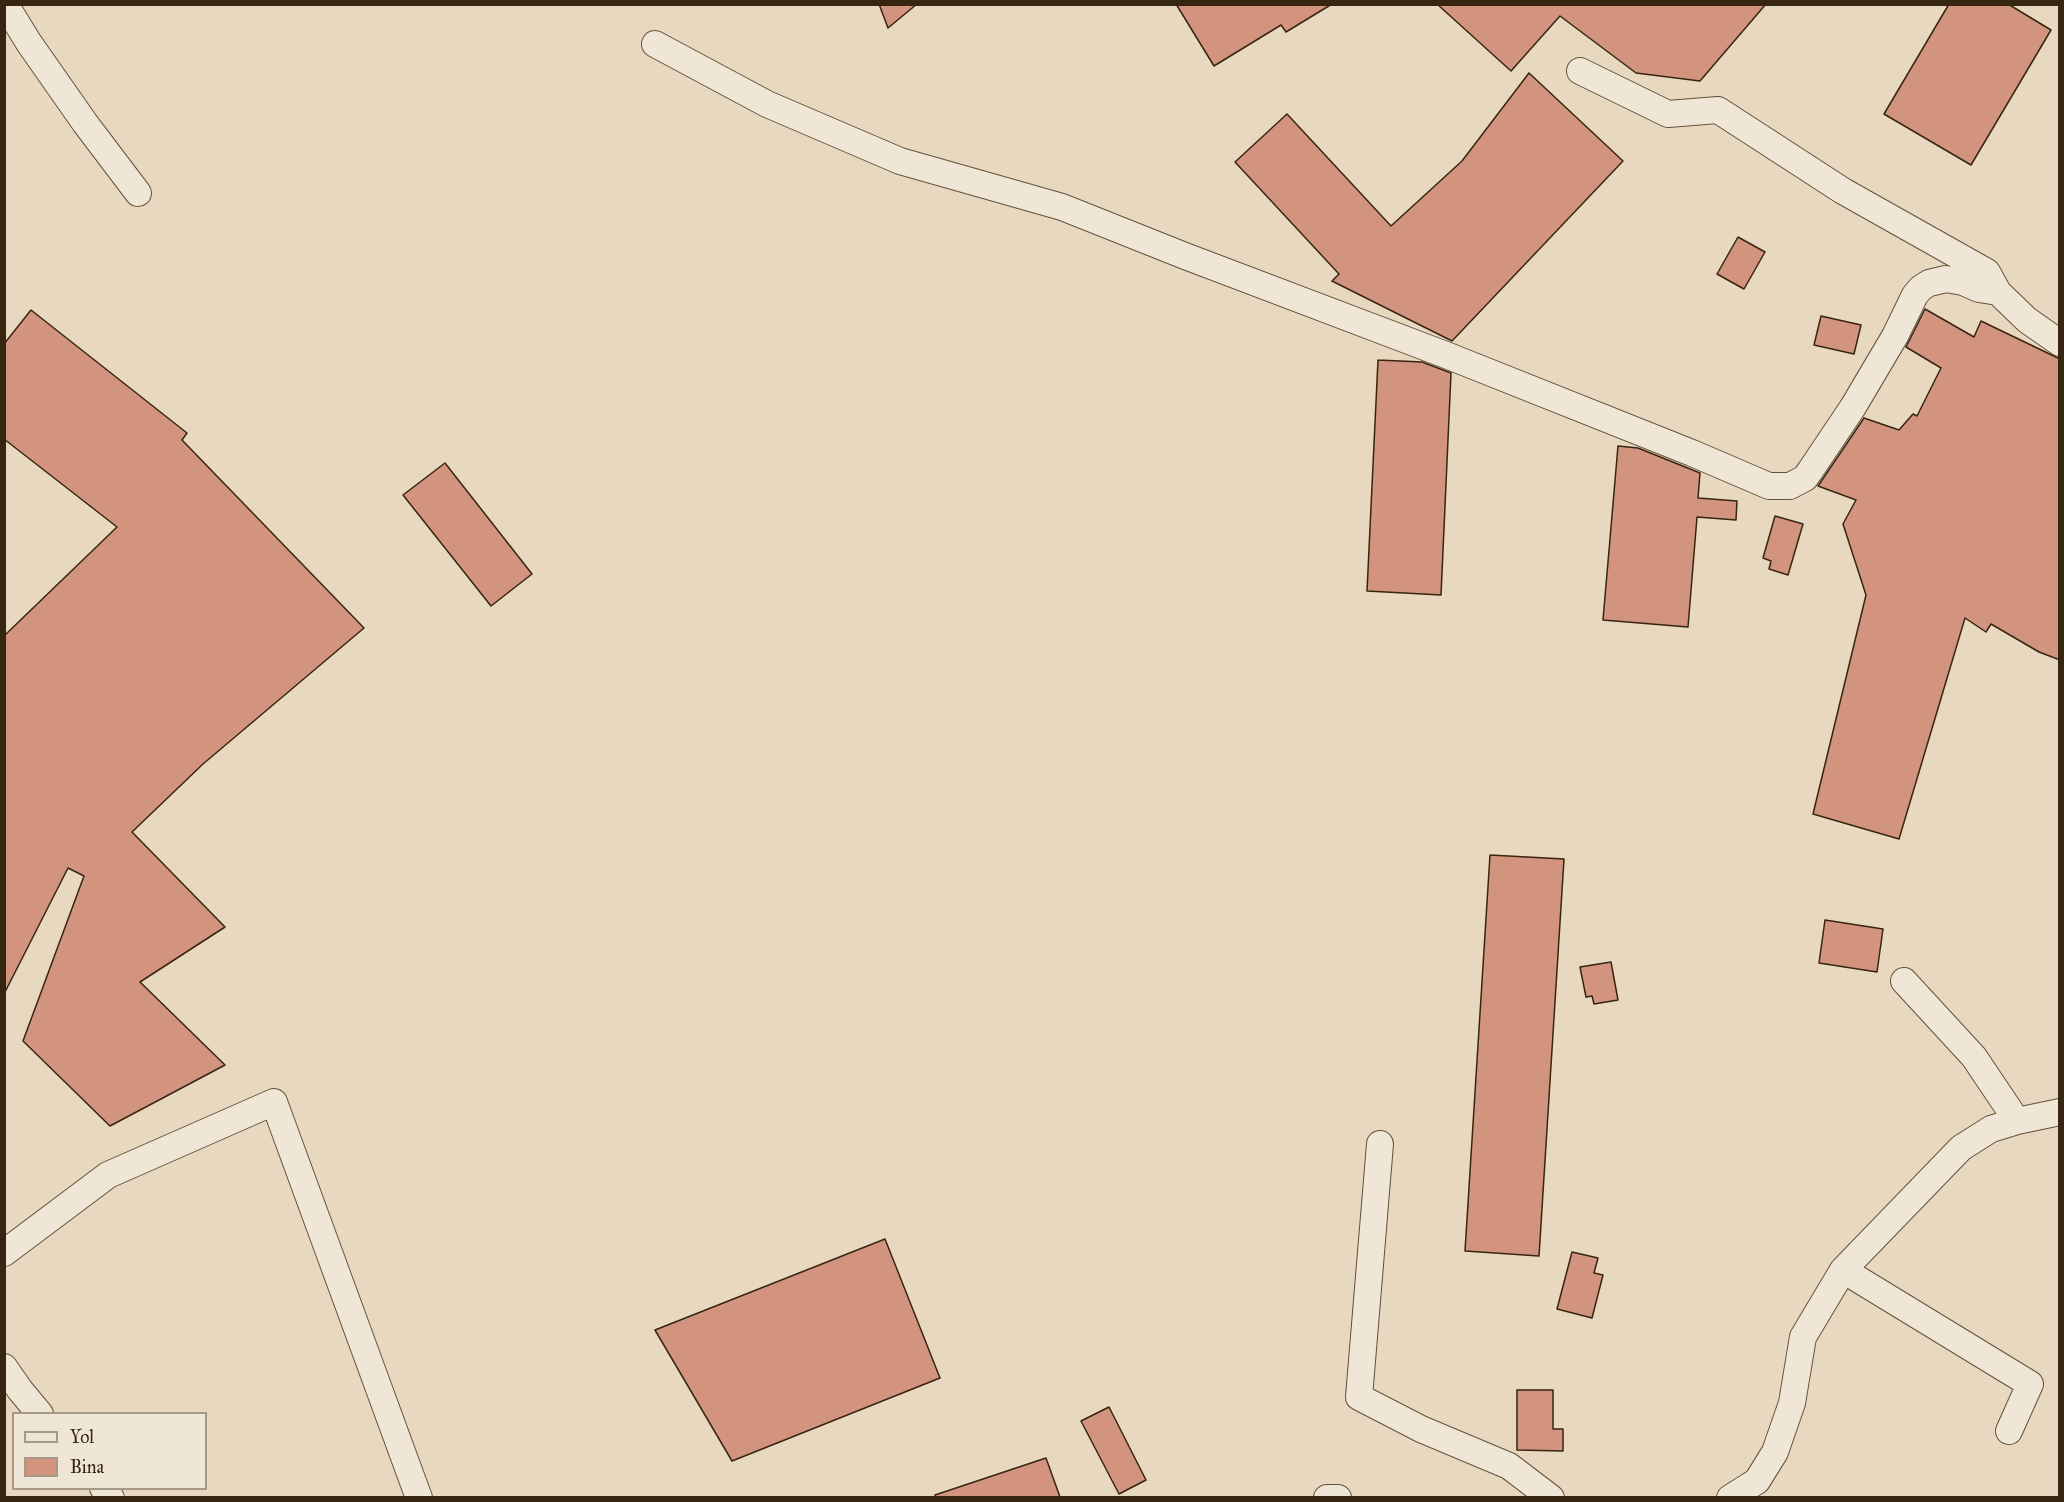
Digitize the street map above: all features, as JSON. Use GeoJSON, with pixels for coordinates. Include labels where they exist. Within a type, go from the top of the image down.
{"type":"FeatureCollection","features":[{"type":"Feature","properties":{"kind":"street"},"geometry":{"type":"LineString","coordinates":[[5,4],[78,114],[138,193]]}},
{"type":"Feature","properties":{"kind":"street"},"geometry":{"type":"LineString","coordinates":[[655,44],[768,104],[900,161],[1062,207],[1446,355],[1769,486],[1790,486],[1805,478],[1853,407],[1895,336],[1915,295],[1922,288],[1929,283],[1946,279],[1998,292]]}},
{"type":"Feature","properties":{"kind":"street"},"geometry":{"type":"LineString","coordinates":[[1580,71],[1668,114],[1718,110],[1843,191],[1987,272],[1998,292],[2027,320],[2060,343]]}},
{"type":"Feature","properties":{"kind":"street"},"geometry":{"type":"LineString","coordinates":[[1905,981],[1974,1057],[2017,1120]]}},
{"type":"Feature","properties":{"kind":"street"},"geometry":{"type":"LineString","coordinates":[[4,1253],[108,1175],[274,1102],[419,1497]]}},
{"type":"Feature","properties":{"kind":"street"},"geometry":{"type":"LineString","coordinates":[[1730,1497],[1757,1481],[1775,1452],[1792,1403],[1803,1337],[1843,1270],[1961,1148],[1991,1129],[2017,1120],[2060,1112]]}},
{"type":"Feature","properties":{"kind":"street"},"geometry":{"type":"LineString","coordinates":[[1380,1144],[1359,1397],[1421,1429],[1509,1466],[1551,1497]]}},
{"type":"Feature","properties":{"kind":"street"},"geometry":{"type":"LineString","coordinates":[[1843,1270],[2030,1384],[2009,1431]]}},
{"type":"Feature","properties":{"kind":"street"},"geometry":{"type":"LineString","coordinates":[[4,1367],[39,1412]]}},
{"type":"Feature","properties":{"kind":"street"},"geometry":{"type":"LineString","coordinates":[[1327,1497],[1338,1497]]}},
{"type":"Feature","properties":{"kind":"building"},"geometry":{"type":"Polygon","coordinates":[[[879,4],[917,4],[888,28],[879,4]]]}},
{"type":"Feature","properties":{"kind":"building"},"geometry":{"type":"Polygon","coordinates":[[[1176,4],[1332,4],[1286,32],[1281,25],[1214,66],[1176,4]]]}},
{"type":"Feature","properties":{"kind":"building"},"geometry":{"type":"Polygon","coordinates":[[[1437,4],[1766,4],[1700,81],[1636,73],[1560,16],[1511,71],[1437,4]]]}},
{"type":"Feature","properties":{"kind":"building"},"geometry":{"type":"Polygon","coordinates":[[[1949,4],[2008,4],[2051,30],[1971,165],[1884,114],[1949,4]]]}},
{"type":"Feature","properties":{"kind":"building"},"geometry":{"type":"Polygon","coordinates":[[[1529,73],[1623,161],[1452,341],[1332,281],[1339,274],[1235,162],[1287,114],[1391,226],[1462,161],[1529,73]]]}},
{"type":"Feature","properties":{"kind":"building"},"geometry":{"type":"Polygon","coordinates":[[[1738,237],[1765,252],[1744,289],[1717,274],[1738,237]]]}},
{"type":"Feature","properties":{"kind":"building"},"geometry":{"type":"Polygon","coordinates":[[[1925,309],[1974,337],[1981,321],[2060,359],[2060,660],[2039,652],[1991,624],[1986,632],[1965,618],[1899,839],[1813,814],[1866,595],[1843,524],[1856,500],[1818,486],[1864,418],[1899,430],[1913,414],[1917,416],[1941,368],[1906,347],[1925,309]]]}},
{"type":"Feature","properties":{"kind":"building"},"geometry":{"type":"Polygon","coordinates":[[[31,310],[187,433],[182,440],[364,628],[203,764],[132,832],[225,927],[140,982],[225,1065],[110,1126],[23,1041],[84,876],[68,868],[4,994],[4,636],[117,527],[4,439],[4,344],[31,310]]]}},
{"type":"Feature","properties":{"kind":"building"},"geometry":{"type":"Polygon","coordinates":[[[1821,316],[1861,325],[1854,354],[1814,345],[1821,316]]]}},
{"type":"Feature","properties":{"kind":"building"},"geometry":{"type":"Polygon","coordinates":[[[1378,360],[1422,362],[1451,373],[1441,595],[1367,591],[1378,360]]]}},
{"type":"Feature","properties":{"kind":"building"},"geometry":{"type":"Polygon","coordinates":[[[1618,446],[1638,448],[1700,473],[1698,498],[1737,501],[1736,520],[1697,517],[1688,627],[1603,620],[1618,446]]]}},
{"type":"Feature","properties":{"kind":"building"},"geometry":{"type":"Polygon","coordinates":[[[445,463],[532,574],[491,606],[403,495],[445,463]]]}},
{"type":"Feature","properties":{"kind":"building"},"geometry":{"type":"Polygon","coordinates":[[[1775,516],[1803,524],[1788,575],[1769,569],[1771,561],[1763,558],[1775,516]]]}},
{"type":"Feature","properties":{"kind":"building"},"geometry":{"type":"Polygon","coordinates":[[[1490,855],[1564,859],[1539,1256],[1465,1251],[1490,855]]]}},
{"type":"Feature","properties":{"kind":"building"},"geometry":{"type":"Polygon","coordinates":[[[1825,920],[1883,929],[1877,972],[1819,963],[1825,920]]]}},
{"type":"Feature","properties":{"kind":"building"},"geometry":{"type":"Polygon","coordinates":[[[1611,962],[1618,1000],[1594,1004],[1592,996],[1586,997],[1580,967],[1611,962]]]}},
{"type":"Feature","properties":{"kind":"building"},"geometry":{"type":"Polygon","coordinates":[[[885,1239],[940,1378],[732,1461],[655,1330],[885,1239]]]}},
{"type":"Feature","properties":{"kind":"building"},"geometry":{"type":"Polygon","coordinates":[[[1572,1252],[1598,1258],[1594,1273],[1603,1275],[1592,1318],[1557,1309],[1572,1252]]]}},
{"type":"Feature","properties":{"kind":"building"},"geometry":{"type":"Polygon","coordinates":[[[1517,1390],[1553,1390],[1553,1429],[1563,1429],[1563,1451],[1517,1450],[1517,1390]]]}},
{"type":"Feature","properties":{"kind":"building"},"geometry":{"type":"Polygon","coordinates":[[[1109,1407],[1146,1480],[1119,1494],[1081,1421],[1109,1407]]]}},
{"type":"Feature","properties":{"kind":"building"},"geometry":{"type":"Polygon","coordinates":[[[1046,1458],[1060,1497],[936,1497],[935,1495],[1046,1458]]]}}]}
